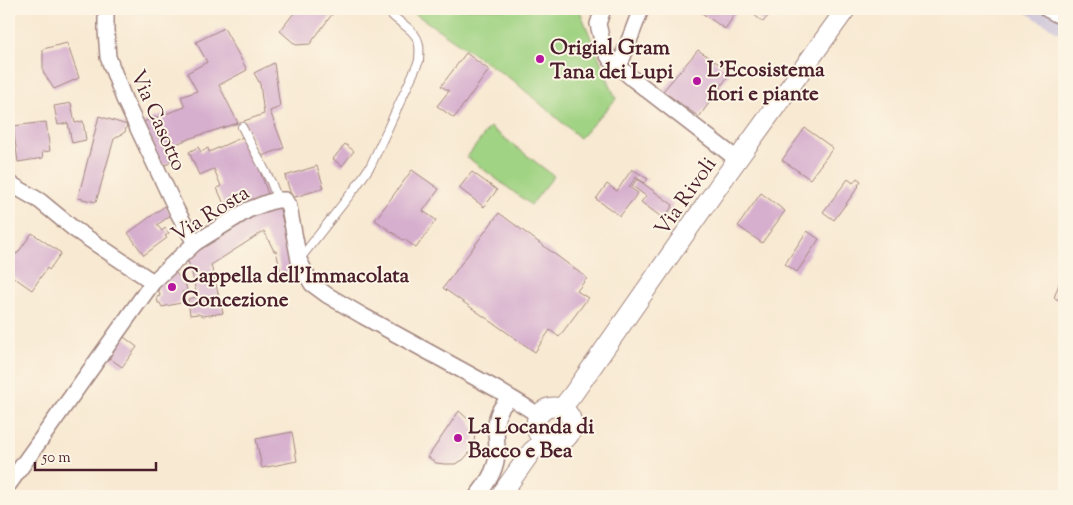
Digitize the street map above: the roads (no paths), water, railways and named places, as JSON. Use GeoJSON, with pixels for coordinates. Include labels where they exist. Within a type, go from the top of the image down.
{"type":"FeatureCollection","features":[{"type":"Feature","properties":{"kind":"street","name":"Via Casotto"},"geometry":{"type":"LineString","coordinates":[[106,9],[108,57],[124,99],[195,242]]}},
{"type":"Feature","properties":{"kind":"street"},"geometry":{"type":"LineString","coordinates":[[603,9],[598,24],[604,49],[610,59],[738,160]]}},
{"type":"Feature","properties":{"kind":"street"},"geometry":{"type":"LineString","coordinates":[[619,67],[641,9]]}},
{"type":"Feature","properties":{"kind":"street","name":"Via Rivoli"},"geometry":{"type":"LineString","coordinates":[[561,409],[846,9]]}},
{"type":"Feature","properties":{"kind":"street"},"geometry":{"type":"LineString","coordinates":[[1047,9],[1064,18]]}},
{"type":"Feature","properties":{"kind":"street"},"geometry":{"type":"LineString","coordinates":[[9,183],[40,202],[74,229],[153,282]]}},
{"type":"Feature","properties":{"kind":"street","name":"Via Rosta"},"geometry":{"type":"LineString","coordinates":[[9,484],[153,282],[195,242],[248,210],[278,200],[285,200],[289,207],[299,260],[312,284],[363,316],[498,390],[539,416]]}},
{"type":"Feature","properties":{"kind":"street"},"geometry":{"type":"LineString","coordinates":[[477,496],[496,465],[498,450],[496,421],[500,410],[509,398]]}},
{"type":"Feature","properties":{"kind":"street"},"geometry":{"type":"LineString","coordinates":[[549,408],[561,409],[570,417],[572,429],[566,439],[555,443],[544,441],[540,437],[536,426],[539,416],[549,408]]}},
{"type":"Feature","properties":{"kind":"street"},"geometry":{"type":"LineString","coordinates":[[500,496],[532,450],[544,441]]}},
{"type":"Feature","properties":{"kind":"lane"},"geometry":{"type":"LineString","coordinates":[[299,260],[371,165],[419,61],[419,45],[415,34],[391,15],[387,9]]}},
{"type":"Feature","properties":{"kind":"lane"},"geometry":{"type":"LineString","coordinates":[[242,127],[271,182],[278,200]]}},
{"type":"Feature","properties":{"kind":"place","name":"Origial Gram Tana dei Lupi"},"geometry":{"type":"Point","coordinates":[540,59]}},
{"type":"Feature","properties":{"kind":"place","name":"L'Ecosistema fiori e piante"},"geometry":{"type":"Point","coordinates":[697,81]}},
{"type":"Feature","properties":{"kind":"place","name":"Cappella dell'Immacolata Concezione"},"geometry":{"type":"Point","coordinates":[172,287]}},
{"type":"Feature","properties":{"kind":"place","name":"La Locanda di Bacco e Bea"},"geometry":{"type":"Point","coordinates":[458,438]}}]}
